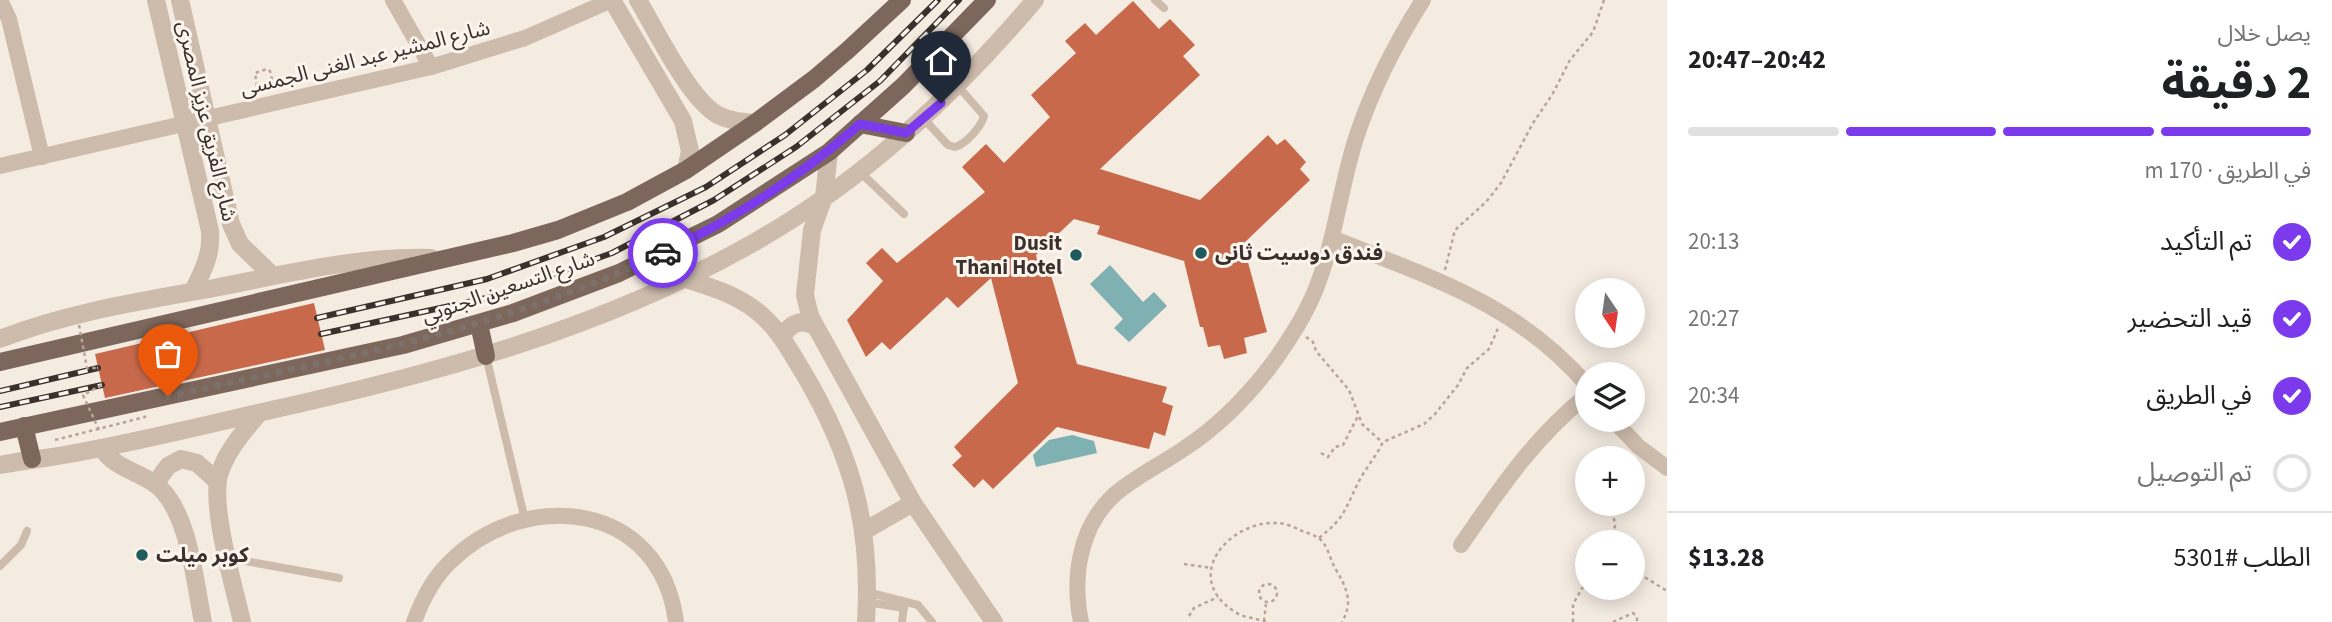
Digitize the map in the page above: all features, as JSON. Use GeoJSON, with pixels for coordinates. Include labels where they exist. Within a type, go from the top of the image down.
{"type":"FeatureCollection","features":[{"type":"Feature","properties":{"kind":"main road","name":"شارع التسعين الجنوبي"},"geometry":{"type":"LineString","coordinates":[[0,362],[558,230],[627,202],[686,170],[755,123],[848,50],[902,0]]}},
{"type":"Feature","properties":{"kind":"main road","name":"شارع التسعين الجنوبي"},"geometry":{"type":"LineString","coordinates":[[0,432],[340,359],[479,324],[619,273],[686,242],[749,206],[829,152],[940,51],[987,0]]}},
{"type":"Feature","properties":{"kind":"main road"},"geometry":{"type":"LineString","coordinates":[[860,124],[906,133]]}},
{"type":"Feature","properties":{"kind":"main road"},"geometry":{"type":"LineString","coordinates":[[479,324],[486,356]]}},
{"type":"Feature","properties":{"kind":"main road"},"geometry":{"type":"LineString","coordinates":[[24,426],[32,459]]}},
{"type":"Feature","properties":{"kind":"street"},"geometry":{"type":"LineString","coordinates":[[0,0],[9,19],[42,157]]}},
{"type":"Feature","properties":{"kind":"street","name":"شارع الفريق عزيز المصرى"},"geometry":{"type":"LineString","coordinates":[[156,0],[211,241],[207,261],[193,291]]}},
{"type":"Feature","properties":{"kind":"street","name":"شارع الفريق عزيز المصرى"},"geometry":{"type":"LineString","coordinates":[[180,0],[235,236],[247,253],[273,276]]}},
{"type":"Feature","properties":{"kind":"street"},"geometry":{"type":"LineString","coordinates":[[393,0],[431,67]]}},
{"type":"Feature","properties":{"kind":"street","name":"شارع المشير عبد الغنى الجمسى"},"geometry":{"type":"LineString","coordinates":[[0,166],[431,67],[525,38],[612,0]]}},
{"type":"Feature","properties":{"kind":"street"},"geometry":{"type":"LineString","coordinates":[[612,0],[683,121],[690,150],[686,170]]}},
{"type":"Feature","properties":{"kind":"street"},"geometry":{"type":"LineString","coordinates":[[638,0],[689,85],[705,104],[720,116],[755,123]]}},
{"type":"Feature","properties":{"kind":"street"},"geometry":{"type":"LineString","coordinates":[[0,465],[32,459],[101,439],[260,413],[396,382],[486,356],[600,317],[686,279],[755,242],[859,171],[924,119],[958,86],[1035,0]]}},
{"type":"Feature","properties":{"kind":"street"},"geometry":{"type":"LineString","coordinates":[[1081,622],[1077,603],[1077,574],[1083,545],[1094,519],[1120,491],[1185,449],[1230,412],[1269,368],[1294,331],[1315,292],[1368,105],[1397,42],[1423,0]]}},
{"type":"Feature","properties":{"kind":"street"},"geometry":{"type":"LineString","coordinates":[[829,152],[824,197],[812,230],[805,295],[815,326],[913,503],[994,622]]}},
{"type":"Feature","properties":{"kind":"street"},"geometry":{"type":"LineString","coordinates":[[1332,238],[1475,296],[1549,346],[1575,373]]}},
{"type":"Feature","properties":{"kind":"street"},"geometry":{"type":"LineString","coordinates":[[0,340],[71,315],[273,276],[369,260],[445,258]]}},
{"type":"Feature","properties":{"kind":"street"},"geometry":{"type":"LineString","coordinates":[[686,279],[739,299],[760,314],[782,337],[824,409],[854,483],[864,531],[866,622]]}},
{"type":"Feature","properties":{"kind":"street"},"geometry":{"type":"LineString","coordinates":[[782,337],[792,325],[800,322],[815,326]]}},
{"type":"Feature","properties":{"kind":"street"},"geometry":{"type":"LineString","coordinates":[[1461,545],[1522,458],[1544,433],[1575,406]]}},
{"type":"Feature","properties":{"kind":"street"},"geometry":{"type":"LineString","coordinates":[[242,622],[217,506],[217,481],[226,458],[260,413]]}},
{"type":"Feature","properties":{"kind":"street"},"geometry":{"type":"LineString","coordinates":[[1624,432],[1637,446],[1667,468]]}},
{"type":"Feature","properties":{"kind":"street"},"geometry":{"type":"LineString","coordinates":[[101,439],[116,463],[155,484],[172,503],[179,519],[203,622]]}},
{"type":"Feature","properties":{"kind":"street"},"geometry":{"type":"LineString","coordinates":[[155,484],[168,466],[181,459],[197,463],[217,481]]}},
{"type":"Feature","properties":{"kind":"street"},"geometry":{"type":"LineString","coordinates":[[864,531],[913,503]]}},
{"type":"Feature","properties":{"kind":"street"},"geometry":{"type":"LineString","coordinates":[[414,622],[429,589],[450,561],[498,530],[525,520],[554,516],[598,520],[623,531],[643,548],[660,568],[670,592],[676,622]]}},
{"type":"Feature","properties":{"kind":"lane"},"geometry":{"type":"LineString","coordinates":[[1155,0],[1164,8]]}},
{"type":"Feature","properties":{"kind":"lane"},"geometry":{"type":"LineString","coordinates":[[924,119],[948,145],[961,145],[983,122],[984,116],[958,86]]}},
{"type":"Feature","properties":{"kind":"lane"},"geometry":{"type":"LineString","coordinates":[[859,171],[904,214]]}},
{"type":"Feature","properties":{"kind":"lane"},"geometry":{"type":"LineString","coordinates":[[486,356],[525,520]]}},
{"type":"Feature","properties":{"kind":"lane"},"geometry":{"type":"LineString","coordinates":[[0,566],[21,545],[27,531]]}},
{"type":"Feature","properties":{"kind":"lane"},"geometry":{"type":"LineString","coordinates":[[228,558],[339,578]]}},
{"type":"Feature","properties":{"kind":"lane"},"geometry":{"type":"LineString","coordinates":[[867,597],[918,606],[932,622]]}},
{"type":"Feature","properties":{"kind":"lane"},"geometry":{"type":"LineString","coordinates":[[902,622],[904,605]]}},
{"type":"Feature","properties":{"kind":"path"},"geometry":{"type":"LineString","coordinates":[[1443,283],[1455,230],[1486,202],[1501,183],[1570,60],[1593,32],[1604,0]]}},
{"type":"Feature","properties":{"kind":"path"},"geometry":{"type":"LineString","coordinates":[[267,69],[270,71],[270,105],[254,75],[267,69]]}},
{"type":"Feature","properties":{"kind":"path"},"geometry":{"type":"LineString","coordinates":[[1319,538],[1345,514],[1357,485],[1378,455],[1383,442],[1424,424],[1444,405],[1467,368],[1489,349],[1505,314]]}},
{"type":"Feature","properties":{"kind":"path"},"geometry":{"type":"LineString","coordinates":[[79,325],[87,368],[99,368]]}},
{"type":"Feature","properties":{"kind":"path"},"geometry":{"type":"LineString","coordinates":[[1294,331],[1314,342],[1316,351],[1349,390],[1362,424],[1383,442]]}},
{"type":"Feature","properties":{"kind":"path"},"geometry":{"type":"LineString","coordinates":[[101,439],[83,395],[102,385]]}},
{"type":"Feature","properties":{"kind":"path"},"geometry":{"type":"LineString","coordinates":[[1321,453],[1328,457],[1335,447],[1343,445],[1358,416]]}},
{"type":"Feature","properties":{"kind":"path"},"geometry":{"type":"LineString","coordinates":[[55,440],[101,439],[145,417]]}},
{"type":"Feature","properties":{"kind":"path"},"geometry":{"type":"LineString","coordinates":[[1266,602],[1265,622],[1238,614],[1219,597],[1211,583],[1211,568],[1215,555],[1222,547],[1257,526],[1277,523],[1319,538],[1326,546],[1347,587],[1349,602],[1342,622]]}},
{"type":"Feature","properties":{"kind":"path"},"geometry":{"type":"LineString","coordinates":[[1184,564],[1211,568]]}},
{"type":"Feature","properties":{"kind":"path"},"geometry":{"type":"LineString","coordinates":[[1645,577],[1667,591]]}},
{"type":"Feature","properties":{"kind":"path"},"geometry":{"type":"LineString","coordinates":[[1270,584],[1278,593],[1274,600],[1266,602],[1260,597],[1260,589],[1270,584]]}},
{"type":"Feature","properties":{"kind":"path"},"geometry":{"type":"LineString","coordinates":[[1189,616],[1194,608],[1219,597]]}},
{"type":"Feature","properties":{"kind":"path"},"geometry":{"type":"LineString","coordinates":[[1573,622],[1575,600]]}},
{"type":"Feature","properties":{"kind":"path"},"geometry":{"type":"LineString","coordinates":[[1613,622],[1633,613],[1637,622]]}},
{"type":"Feature","properties":{"kind":"water"},"geometry":{"type":"Polygon","coordinates":[[[1110,265],[1143,302],[1154,292],[1167,306],[1129,342],[1114,328],[1123,319],[1090,284],[1110,265]]]}},
{"type":"Feature","properties":{"kind":"water"},"geometry":{"type":"Polygon","coordinates":[[[1072,435],[1094,441],[1097,453],[1036,467],[1033,455],[1049,440],[1072,435]]]}},
{"type":"Feature","properties":{"kind":"building"},"geometry":{"type":"Polygon","coordinates":[[[1133,1],[1159,29],[1170,19],[1195,45],[1183,56],[1200,75],[1100,169],[1200,200],[1268,135],[1277,145],[1285,139],[1306,162],[1300,169],[1310,180],[1243,244],[1267,332],[1244,338],[1247,353],[1224,359],[1220,345],[1208,347],[1203,327],[1200,327],[1184,261],[1097,234],[1100,226],[1074,219],[1036,255],[1041,277],[1051,275],[1077,364],[1167,387],[1162,402],[1173,406],[1165,436],[1154,432],[1149,449],[1057,427],[993,489],[983,479],[974,488],[952,465],[962,456],[954,447],[1018,383],[991,278],[958,308],[947,297],[890,350],[882,342],[866,357],[847,320],[883,281],[866,263],[882,248],[897,263],[985,192],[962,167],[986,144],[1004,163],[1050,117],[1031,95],[1076,53],[1065,41],[1085,23],[1096,35],[1133,1]]]}},
{"type":"Feature","properties":{"kind":"building"},"geometry":{"type":"Polygon","coordinates":[[[314,303],[325,350],[105,398],[95,354],[314,303]]]}},
{"type":"Feature","properties":{"kind":"railway"},"geometry":{"type":"LineString","coordinates":[[317,318],[487,279],[604,237],[706,187],[785,135],[867,70],[938,0]]}},
{"type":"Feature","properties":{"kind":"railway"},"geometry":{"type":"LineString","coordinates":[[321,334],[491,297],[612,253],[714,200],[796,147],[880,81],[959,0]]}},
{"type":"Feature","properties":{"kind":"railway"},"geometry":{"type":"LineString","coordinates":[[0,391],[98,368]]}},
{"type":"Feature","properties":{"kind":"railway"},"geometry":{"type":"LineString","coordinates":[[0,407],[102,385]]}},
{"type":"Feature","properties":{"kind":"way so far"},"geometry":{"type":"LineString","coordinates":[[168,396],[403,345],[479,324],[619,273],[663,253]]}},
{"type":"Feature","properties":{"kind":"place","name":"فندق دوسيت ثانى"},"geometry":{"type":"Point","coordinates":[1201,253]}},
{"type":"Feature","properties":{"kind":"place","name":"Dusit Thani Hotel"},"geometry":{"type":"Point","coordinates":[1076,255]}},
{"type":"Feature","properties":{"kind":"place","name":"كوبر ميلت"},"geometry":{"type":"Point","coordinates":[142,555]}},
{"type":"Feature","properties":{"kind":"route"},"geometry":{"type":"LineString","coordinates":[[663,253],[749,206],[829,152],[860,124],[906,133],[941,103]]}}]}
